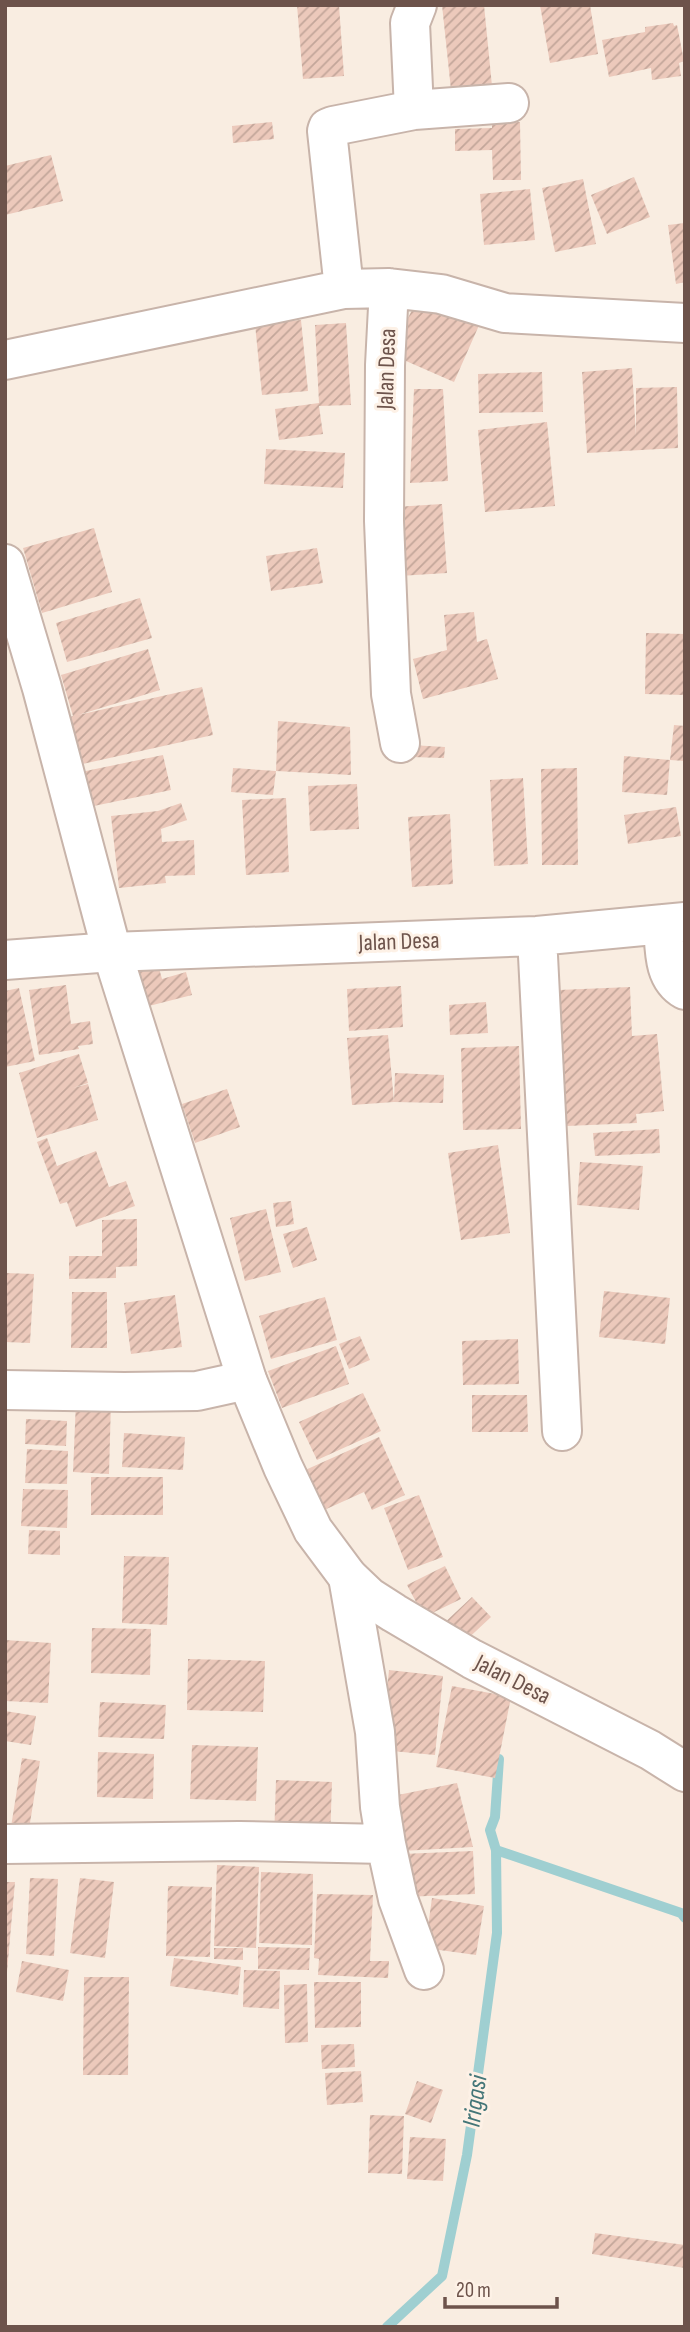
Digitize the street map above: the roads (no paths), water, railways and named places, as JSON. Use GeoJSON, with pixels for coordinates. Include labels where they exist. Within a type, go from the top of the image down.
{"type":"FeatureCollection","features":[{"type":"Feature","properties":{"kind":"street"},"geometry":{"type":"LineString","coordinates":[[414,110],[410,23],[417,5]]}},
{"type":"Feature","properties":{"kind":"street"},"geometry":{"type":"LineString","coordinates":[[344,289],[327,130],[333,125],[414,110],[509,103]]}},
{"type":"Feature","properties":{"kind":"street"},"geometry":{"type":"LineString","coordinates":[[5,360],[344,289],[390,288],[441,294],[505,313],[685,323]]}},
{"type":"Feature","properties":{"kind":"street","name":"Jalan Desa"},"geometry":{"type":"LineString","coordinates":[[390,288],[385,365],[384,521],[391,694],[400,743]]}},
{"type":"Feature","properties":{"kind":"street","name":"Jalan Desa"},"geometry":{"type":"LineString","coordinates":[[5,564],[42,688],[112,952],[247,1380],[313,1530],[348,1577],[369,1597],[438,1639],[650,1750],[685,1772]]}},
{"type":"Feature","properties":{"kind":"street"},"geometry":{"type":"LineString","coordinates":[[674,923],[667,968],[672,980],[685,990]]}},
{"type":"Feature","properties":{"kind":"street","name":"Jalan Desa"},"geometry":{"type":"LineString","coordinates":[[5,960],[112,952],[537,936],[674,923]]}},
{"type":"Feature","properties":{"kind":"street"},"geometry":{"type":"LineString","coordinates":[[537,936],[562,1431]]}},
{"type":"Feature","properties":{"kind":"street"},"geometry":{"type":"LineString","coordinates":[[5,1390],[197,1391],[247,1380]]}},
{"type":"Feature","properties":{"kind":"street","name":"Jalan Desa"},"geometry":{"type":"LineString","coordinates":[[348,1577],[375,1732],[380,1807],[386,1844],[398,1899],[424,1970]]}},
{"type":"Feature","properties":{"kind":"street"},"geometry":{"type":"LineString","coordinates":[[5,1844],[239,1841],[386,1844]]}},
{"type":"Feature","properties":{"kind":"waterway","name":"Irigasi"},"geometry":{"type":"LineString","coordinates":[[387,2327],[442,2276],[467,2155],[497,1933],[496,1850],[490,1830],[495,1817],[499,1759]]}},
{"type":"Feature","properties":{"kind":"waterway","name":"Irigasi"},"geometry":{"type":"LineString","coordinates":[[496,1850],[681,1913],[685,1918]]}}]}
